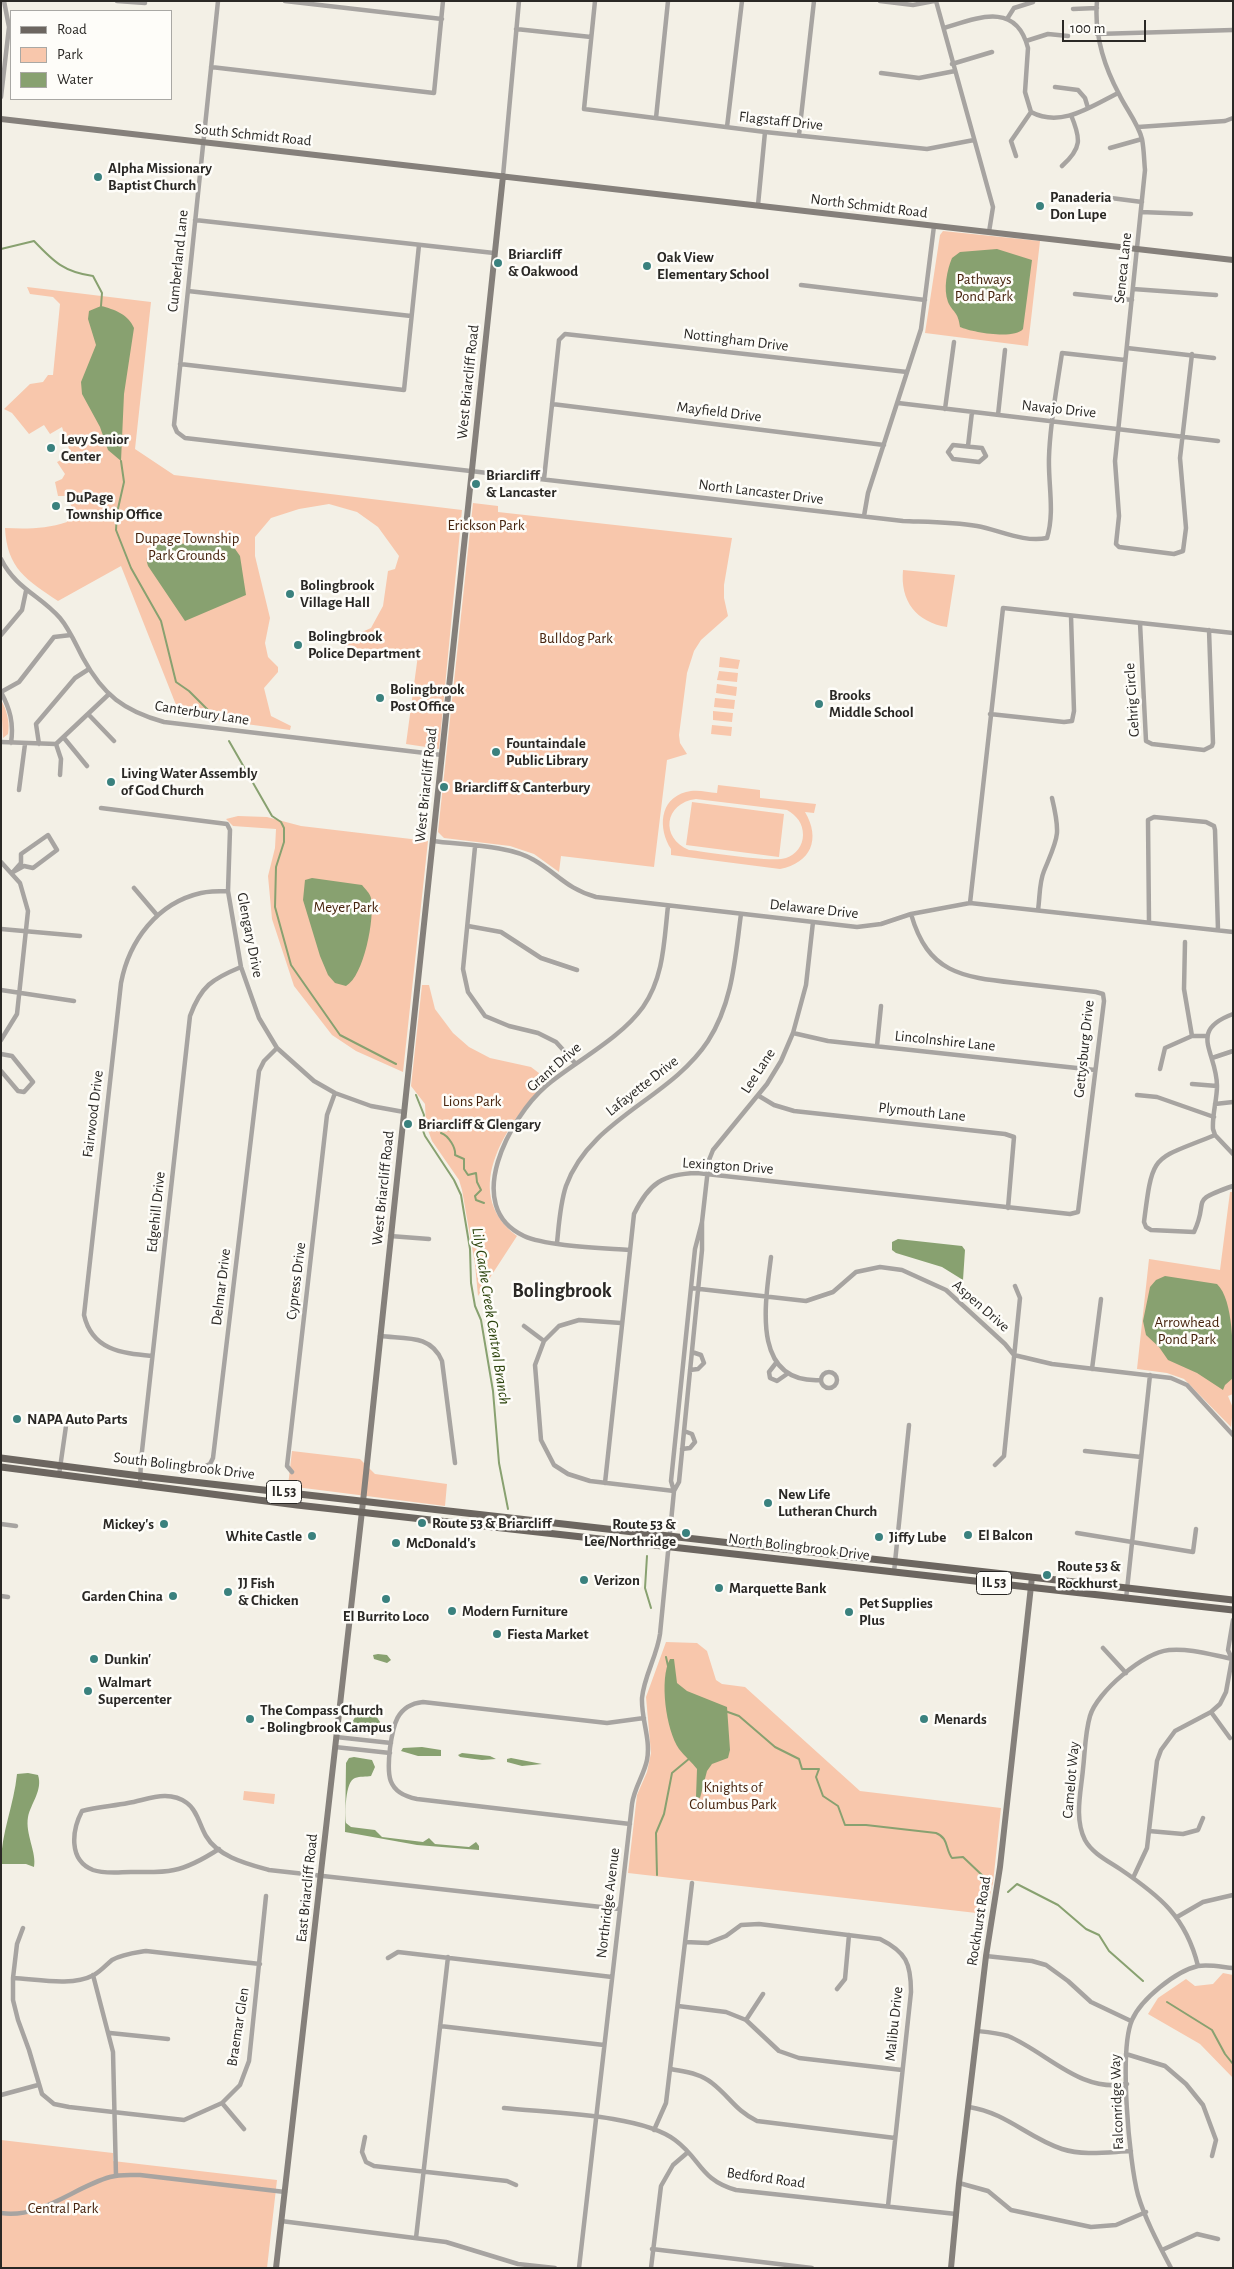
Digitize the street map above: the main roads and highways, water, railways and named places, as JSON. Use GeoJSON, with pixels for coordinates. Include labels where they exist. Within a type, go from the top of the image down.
{"type":"FeatureCollection","features":[{"type":"Feature","properties":{"kind":"main road","name":"South Bolingbrook Drive"},"geometry":{"type":"LineString","coordinates":[[1,1458],[363,1501]]}},
{"type":"Feature","properties":{"kind":"main road","name":"South Bolingbrook Drive"},"geometry":{"type":"LineString","coordinates":[[1,1467],[140,1486],[362,1511]]}},
{"type":"Feature","properties":{"kind":"main road","name":"North Bolingbrook Drive"},"geometry":{"type":"LineString","coordinates":[[363,1501],[1233,1600]]}},
{"type":"Feature","properties":{"kind":"main road","name":"North Bolingbrook Drive"},"geometry":{"type":"LineString","coordinates":[[362,1511],[1233,1610]]}},
{"type":"Feature","properties":{"kind":"water"},"geometry":{"type":"Polygon","coordinates":[[[997,249],[1032,260],[1023,329],[1011,334],[1002,335],[982,333],[960,327],[957,315],[948,302],[946,291],[947,274],[952,258],[960,252],[997,249]]]}},
{"type":"Feature","properties":{"kind":"water"},"geometry":{"type":"Polygon","coordinates":[[[101,306],[120,313],[132,323],[134,328],[124,394],[121,461],[108,450],[100,427],[82,394],[81,382],[96,345],[88,319],[89,311],[101,306]]]}},
{"type":"Feature","properties":{"kind":"water"},"geometry":{"type":"Polygon","coordinates":[[[225,543],[233,546],[240,556],[246,595],[185,621],[148,566],[147,559],[149,553],[159,544],[225,543]]]}},
{"type":"Feature","properties":{"kind":"water"},"geometry":{"type":"Polygon","coordinates":[[[312,878],[362,885],[370,896],[372,907],[367,946],[358,971],[346,986],[335,983],[328,975],[320,956],[303,900],[305,880],[312,878]]]}},
{"type":"Feature","properties":{"kind":"water"},"geometry":{"type":"Polygon","coordinates":[[[898,1239],[962,1246],[965,1250],[963,1280],[942,1267],[896,1253],[892,1250],[892,1242],[898,1239]]]}},
{"type":"Feature","properties":{"kind":"water","name":"Arrowhead Pond Park"},"geometry":{"type":"Polygon","coordinates":[[[1165,1276],[1217,1284],[1223,1292],[1230,1314],[1233,1378],[1225,1385],[1223,1390],[1197,1373],[1168,1360],[1159,1347],[1146,1335],[1143,1321],[1150,1287],[1156,1280],[1165,1276]]]}},
{"type":"Feature","properties":{"kind":"water"},"geometry":{"type":"Polygon","coordinates":[[[373,1655],[387,1655],[391,1660],[387,1663],[374,1659],[373,1655]]]}},
{"type":"Feature","properties":{"kind":"water"},"geometry":{"type":"Polygon","coordinates":[[[670,1659],[674,1659],[677,1683],[687,1691],[727,1707],[730,1750],[728,1758],[712,1764],[707,1771],[700,1798],[696,1797],[697,1769],[679,1749],[674,1740],[668,1717],[665,1679],[670,1659]]]}},
{"type":"Feature","properties":{"kind":"water"},"geometry":{"type":"Polygon","coordinates":[[[366,1713],[376,1716],[380,1722],[379,1732],[371,1733],[354,1730],[352,1726],[354,1718],[366,1713]]]}},
{"type":"Feature","properties":{"kind":"water"},"geometry":{"type":"Polygon","coordinates":[[[422,1747],[441,1750],[441,1756],[418,1756],[401,1751],[403,1748],[422,1747]]]}},
{"type":"Feature","properties":{"kind":"water"},"geometry":{"type":"Polygon","coordinates":[[[462,1753],[490,1756],[496,1759],[482,1760],[460,1757],[458,1755],[462,1753]]]}},
{"type":"Feature","properties":{"kind":"water"},"geometry":{"type":"Polygon","coordinates":[[[349,1758],[372,1760],[375,1767],[371,1776],[355,1778],[349,1785],[346,1798],[346,1823],[351,1827],[375,1830],[382,1837],[423,1842],[429,1838],[435,1844],[469,1847],[476,1842],[479,1850],[417,1845],[345,1832],[346,1763],[349,1758]]]}},
{"type":"Feature","properties":{"kind":"water"},"geometry":{"type":"Polygon","coordinates":[[[511,1758],[542,1764],[522,1766],[507,1762],[507,1759],[511,1758]]]}},
{"type":"Feature","properties":{"kind":"water"},"geometry":{"type":"Polygon","coordinates":[[[28,1773],[38,1775],[39,1781],[38,1791],[28,1817],[34,1867],[26,1864],[1,1864],[3,1841],[17,1774],[28,1773]]]}},
{"type":"Feature","properties":{"kind":"waterway"},"geometry":{"type":"LineString","coordinates":[[1,249],[34,241],[60,265],[74,272],[93,276],[102,293],[101,306]]}},
{"type":"Feature","properties":{"kind":"waterway"},"geometry":{"type":"LineString","coordinates":[[121,461],[124,482],[117,513],[116,530],[131,568],[161,621],[176,682],[189,691],[214,716]]}},
{"type":"Feature","properties":{"kind":"waterway"},"geometry":{"type":"LineString","coordinates":[[229,741],[272,816],[281,822],[284,828],[284,842],[276,867],[275,907],[291,965],[340,1035],[396,1064]]}},
{"type":"Feature","properties":{"kind":"waterway","name":"Lily Cache Creek Central Branch"},"geometry":{"type":"LineString","coordinates":[[416,1095],[424,1115],[422,1128],[425,1136],[454,1180],[461,1195],[470,1249],[471,1283],[475,1306],[481,1320],[493,1391],[499,1463],[508,1509]]}},
{"type":"Feature","properties":{"kind":"waterway"},"geometry":{"type":"LineString","coordinates":[[441,1133],[451,1142],[455,1155],[464,1159],[464,1169],[468,1175],[476,1173],[477,1182],[481,1190],[475,1196],[476,1200],[484,1203]]}},
{"type":"Feature","properties":{"kind":"waterway"},"geometry":{"type":"LineString","coordinates":[[647,1556],[645,1588],[651,1608]]}},
{"type":"Feature","properties":{"kind":"waterway","name":"Lily Cache Creek Central Branch"},"geometry":{"type":"LineString","coordinates":[[666,1657],[668,1666]]}},
{"type":"Feature","properties":{"kind":"waterway","name":"Lily Cache Creek Central Branch"},"geometry":{"type":"LineString","coordinates":[[725,1711],[739,1716],[775,1747],[799,1759],[802,1769],[819,1769],[816,1777],[823,1796],[838,1806],[845,1825],[866,1825],[936,1833],[945,1841],[952,1858],[963,1857],[983,1876]]}},
{"type":"Feature","properties":{"kind":"waterway"},"geometry":{"type":"LineString","coordinates":[[657,1875],[656,1833],[664,1814],[672,1773],[690,1758]]}},
{"type":"Feature","properties":{"kind":"waterway","name":"Lily Cache Creek Central Branch"},"geometry":{"type":"LineString","coordinates":[[1008,1892],[1017,1884],[1058,1905],[1086,1929],[1099,1935],[1109,1951],[1143,1981]]}},
{"type":"Feature","properties":{"kind":"waterway","name":"Lily Cache Creek Central Branch"},"geometry":{"type":"LineString","coordinates":[[1167,2002],[1212,2030],[1225,2054],[1233,2064]]}},
{"type":"Feature","properties":{"kind":"place","name":"Alpha Missionary Baptist Church"},"geometry":{"type":"Point","coordinates":[98,177]}},
{"type":"Feature","properties":{"kind":"place","name":"Panaderia Don Lupe"},"geometry":{"type":"Point","coordinates":[1040,206]}},
{"type":"Feature","properties":{"kind":"place","name":"Briarcliff & Oakwood"},"geometry":{"type":"Point","coordinates":[498,263]}},
{"type":"Feature","properties":{"kind":"place","name":"Oak View Elementary School"},"geometry":{"type":"Point","coordinates":[647,266]}},
{"type":"Feature","properties":{"kind":"place","name":"Levy Senior Center"},"geometry":{"type":"Point","coordinates":[51,448]}},
{"type":"Feature","properties":{"kind":"place","name":"Briarcliff & Lancaster"},"geometry":{"type":"Point","coordinates":[476,484]}},
{"type":"Feature","properties":{"kind":"place","name":"DuPage Township Office"},"geometry":{"type":"Point","coordinates":[56,506]}},
{"type":"Feature","properties":{"kind":"place","name":"Bolingbrook Village Hall"},"geometry":{"type":"Point","coordinates":[290,594]}},
{"type":"Feature","properties":{"kind":"place","name":"Bolingbrook Police Department"},"geometry":{"type":"Point","coordinates":[298,645]}},
{"type":"Feature","properties":{"kind":"place","name":"Bolingbrook Post Office"},"geometry":{"type":"Point","coordinates":[380,698]}},
{"type":"Feature","properties":{"kind":"place","name":"Brooks Middle School"},"geometry":{"type":"Point","coordinates":[819,704]}},
{"type":"Feature","properties":{"kind":"place","name":"Fountaindale Public Library"},"geometry":{"type":"Point","coordinates":[496,752]}},
{"type":"Feature","properties":{"kind":"place","name":"Living Water Assembly of God Church"},"geometry":{"type":"Point","coordinates":[111,782]}},
{"type":"Feature","properties":{"kind":"place","name":"Briarcliff & Canterbury"},"geometry":{"type":"Point","coordinates":[444,787]}},
{"type":"Feature","properties":{"kind":"place","name":"Briarcliff & Glengary"},"geometry":{"type":"Point","coordinates":[408,1124]}},
{"type":"Feature","properties":{"kind":"place","name":"NAPA Auto Parts"},"geometry":{"type":"Point","coordinates":[17,1419]}},
{"type":"Feature","properties":{"kind":"place","name":"New Life Lutheran Church"},"geometry":{"type":"Point","coordinates":[768,1503]}},
{"type":"Feature","properties":{"kind":"place","name":"Route 53 & Briarcliff"},"geometry":{"type":"Point","coordinates":[422,1523]}},
{"type":"Feature","properties":{"kind":"place","name":"Mickey's"},"geometry":{"type":"Point","coordinates":[164,1524]}},
{"type":"Feature","properties":{"kind":"place","name":"Route 53 & Lee/Northridge"},"geometry":{"type":"Point","coordinates":[686,1533]}},
{"type":"Feature","properties":{"kind":"place","name":"El Balcon"},"geometry":{"type":"Point","coordinates":[968,1535]}},
{"type":"Feature","properties":{"kind":"place","name":"White Castle"},"geometry":{"type":"Point","coordinates":[312,1536]}},
{"type":"Feature","properties":{"kind":"place","name":"Jiffy Lube"},"geometry":{"type":"Point","coordinates":[879,1537]}},
{"type":"Feature","properties":{"kind":"place","name":"McDonald's"},"geometry":{"type":"Point","coordinates":[396,1543]}},
{"type":"Feature","properties":{"kind":"place","name":"Route 53 & Rockhurst"},"geometry":{"type":"Point","coordinates":[1047,1575]}},
{"type":"Feature","properties":{"kind":"place","name":"Verizon"},"geometry":{"type":"Point","coordinates":[584,1580]}},
{"type":"Feature","properties":{"kind":"place","name":"Marquette Bank"},"geometry":{"type":"Point","coordinates":[719,1588]}},
{"type":"Feature","properties":{"kind":"place","name":"JJ Fish & Chicken"},"geometry":{"type":"Point","coordinates":[228,1592]}},
{"type":"Feature","properties":{"kind":"place","name":"Garden China"},"geometry":{"type":"Point","coordinates":[173,1596]}},
{"type":"Feature","properties":{"kind":"place","name":"El Burrito Loco"},"geometry":{"type":"Point","coordinates":[386,1599]}},
{"type":"Feature","properties":{"kind":"place","name":"Modern Furniture"},"geometry":{"type":"Point","coordinates":[452,1611]}},
{"type":"Feature","properties":{"kind":"place","name":"Pet Supplies Plus"},"geometry":{"type":"Point","coordinates":[849,1612]}},
{"type":"Feature","properties":{"kind":"place","name":"Fiesta Market"},"geometry":{"type":"Point","coordinates":[497,1634]}},
{"type":"Feature","properties":{"kind":"place","name":"Dunkin'"},"geometry":{"type":"Point","coordinates":[94,1659]}},
{"type":"Feature","properties":{"kind":"place","name":"Walmart Supercenter"},"geometry":{"type":"Point","coordinates":[88,1691]}},
{"type":"Feature","properties":{"kind":"place","name":"The Compass Church - Bolingbrook Campus"},"geometry":{"type":"Point","coordinates":[250,1719]}},
{"type":"Feature","properties":{"kind":"place","name":"Menards"},"geometry":{"type":"Point","coordinates":[924,1719]}},
{"type":"Feature","properties":{"kind":"district","name":"Bolingbrook"},"geometry":{"type":"Point","coordinates":[562,1291]}},
{"type":"Feature","properties":{"kind":"park label","name":"Pathways Pond Park"},"geometry":{"type":"Point","coordinates":[984,288]}},
{"type":"Feature","properties":{"kind":"park label","name":"Erickson Park"},"geometry":{"type":"Point","coordinates":[486,525]}},
{"type":"Feature","properties":{"kind":"park label","name":"Dupage Township Park Grounds"},"geometry":{"type":"Point","coordinates":[187,546]}},
{"type":"Feature","properties":{"kind":"park label","name":"Bulldog Park"},"geometry":{"type":"Point","coordinates":[576,638]}},
{"type":"Feature","properties":{"kind":"park label","name":"Meyer Park"},"geometry":{"type":"Point","coordinates":[346,907]}},
{"type":"Feature","properties":{"kind":"park label","name":"Lions Park"},"geometry":{"type":"Point","coordinates":[472,1101]}},
{"type":"Feature","properties":{"kind":"park label","name":"Knights of Columbus Park"},"geometry":{"type":"Point","coordinates":[733,1796]}},
{"type":"Feature","properties":{"kind":"park label","name":"Central Park"},"geometry":{"type":"Point","coordinates":[63,2208]}}]}
